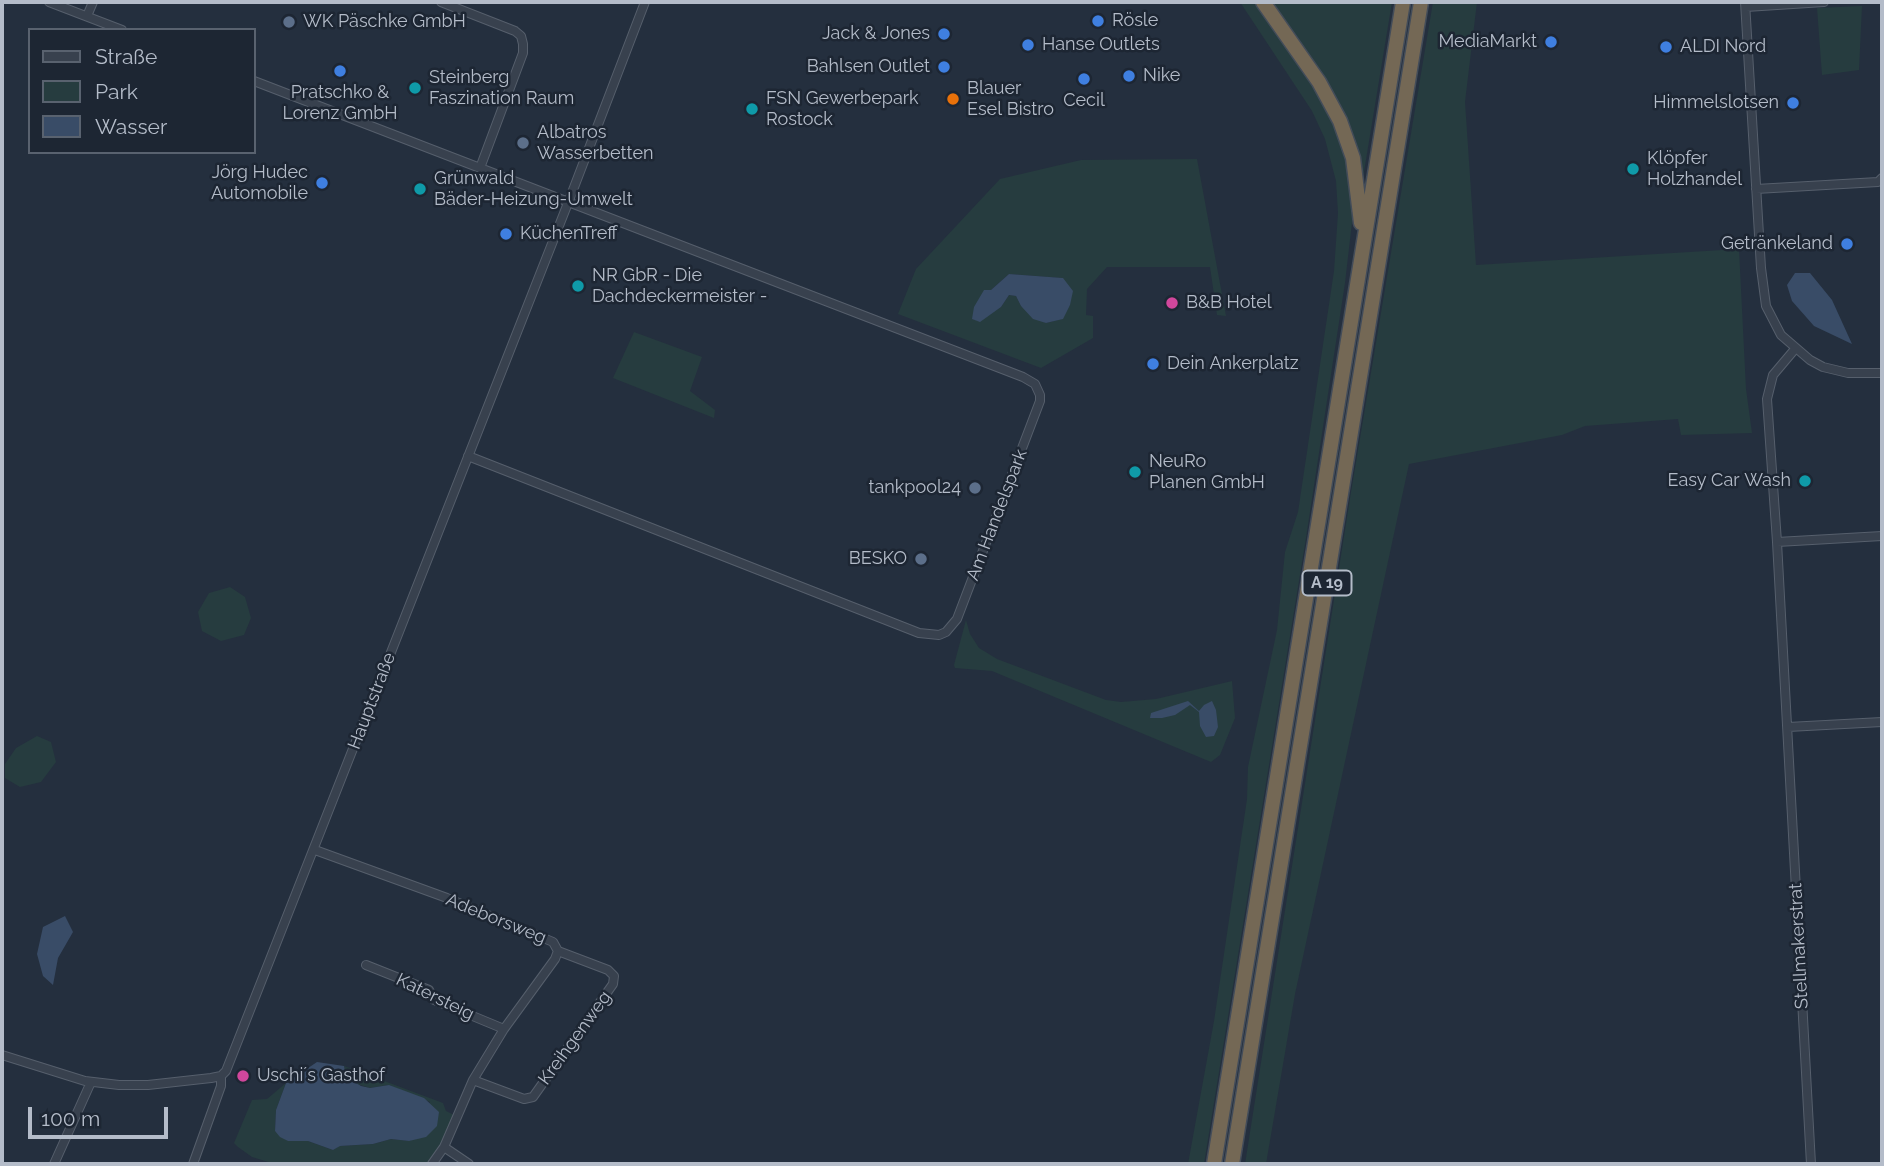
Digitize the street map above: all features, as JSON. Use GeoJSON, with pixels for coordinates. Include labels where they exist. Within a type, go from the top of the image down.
{"type":"FeatureCollection","features":[{"type":"Feature","properties":{"kind":"highway"},"geometry":{"type":"LineString","coordinates":[[1263,2],[1319,82],[1340,121],[1353,158],[1363,241]]}},
{"type":"Feature","properties":{"kind":"highway","name":"A 19"},"geometry":{"type":"LineString","coordinates":[[1214,1164],[1403,2]]}},
{"type":"Feature","properties":{"kind":"highway","name":"A 19"},"geometry":{"type":"LineString","coordinates":[[1232,1164],[1421,2]]}},
{"type":"Feature","properties":{"kind":"street"},"geometry":{"type":"LineString","coordinates":[[49,2],[117,28]]}},
{"type":"Feature","properties":{"kind":"street"},"geometry":{"type":"LineString","coordinates":[[87,16],[93,2]]}},
{"type":"Feature","properties":{"kind":"street"},"geometry":{"type":"LineString","coordinates":[[441,2],[515,31],[521,36],[523,44],[523,53],[480,168]]}},
{"type":"Feature","properties":{"kind":"street","name":"Hauptstraße"},"geometry":{"type":"LineString","coordinates":[[193,1164],[221,1086],[222,1076],[230,1065],[315,850],[645,2]]}},
{"type":"Feature","properties":{"kind":"street"},"geometry":{"type":"LineString","coordinates":[[1824,2],[1745,4],[1766,306],[1781,335],[1810,360],[1837,371],[1882,373]]}},
{"type":"Feature","properties":{"kind":"street"},"geometry":{"type":"LineString","coordinates":[[256,82],[568,203]]}},
{"type":"Feature","properties":{"kind":"street"},"geometry":{"type":"LineString","coordinates":[[1756,189],[1878,182],[1882,178]]}},
{"type":"Feature","properties":{"kind":"street","name":"Am Handelspark"},"geometry":{"type":"LineString","coordinates":[[468,456],[919,633],[939,635],[946,632],[957,618],[1040,401],[1035,384],[1023,377],[568,203]]}},
{"type":"Feature","properties":{"kind":"street","name":"Stellmakerstrat"},"geometry":{"type":"LineString","coordinates":[[1795,349],[1773,375],[1767,399],[1788,727],[1811,1164]]}},
{"type":"Feature","properties":{"kind":"street"},"geometry":{"type":"LineString","coordinates":[[1777,542],[1882,536]]}},
{"type":"Feature","properties":{"kind":"street"},"geometry":{"type":"LineString","coordinates":[[1788,727],[1882,722]]}},
{"type":"Feature","properties":{"kind":"street","name":"Adeborsweg"},"geometry":{"type":"LineString","coordinates":[[315,850],[447,898],[553,942],[558,951],[504,1029],[473,1080],[444,1147],[432,1164]]}},
{"type":"Feature","properties":{"kind":"street","name":"Kreihgenweg"},"geometry":{"type":"LineString","coordinates":[[473,1080],[524,1099],[533,1097],[614,984],[614,976],[608,970],[558,951]]}},
{"type":"Feature","properties":{"kind":"street","name":"Katersteig"},"geometry":{"type":"LineString","coordinates":[[366,965],[429,990],[435,1000],[504,1029]]}},
{"type":"Feature","properties":{"kind":"street"},"geometry":{"type":"LineString","coordinates":[[2,1055],[91,1083],[148,1085],[222,1076]]}},
{"type":"Feature","properties":{"kind":"street"},"geometry":{"type":"LineString","coordinates":[[54,1164],[91,1083]]}},
{"type":"Feature","properties":{"kind":"street"},"geometry":{"type":"LineString","coordinates":[[444,1147],[469,1164]]}},
{"type":"Feature","properties":{"kind":"green space"},"geometry":{"type":"Polygon","coordinates":[[[1240,2],[1258,2],[1314,83],[1347,152],[1354,205],[1345,283],[1306,538],[1204,1164],[1188,1164],[1214,1021],[1247,799],[1248,767],[1277,630],[1285,552],[1298,512],[1334,271],[1338,213],[1336,181],[1325,139],[1312,111],[1240,2]]]}},
{"type":"Feature","properties":{"kind":"green space"},"geometry":{"type":"Polygon","coordinates":[[[1268,2],[1392,2],[1361,190],[1358,161],[1268,2]]]}},
{"type":"Feature","properties":{"kind":"green space"},"geometry":{"type":"Polygon","coordinates":[[[1433,2],[1477,2],[1465,102],[1476,265],[1739,249],[1746,389],[1752,433],[1681,435],[1678,419],[1585,426],[1562,435],[1409,464],[1295,994],[1266,1164],[1245,1164],[1351,492],[1433,2]]]}},
{"type":"Feature","properties":{"kind":"green space"},"geometry":{"type":"Polygon","coordinates":[[[1862,6],[1859,70],[1822,75],[1817,8],[1862,6]]]}},
{"type":"Feature","properties":{"kind":"green space"},"geometry":{"type":"Polygon","coordinates":[[[1197,159],[1226,316],[1217,315],[1210,267],[1107,267],[1087,289],[1086,315],[1093,316],[1093,338],[1041,368],[898,314],[916,269],[1000,179],[1081,160],[1197,159]],[[1009,274],[991,290],[984,291],[973,319],[980,321],[1001,307],[1009,295],[1016,296],[1021,306],[1046,323],[1062,319],[1070,305],[1062,278],[1009,274]]]}},
{"type":"Feature","properties":{"kind":"green space"},"geometry":{"type":"Polygon","coordinates":[[[634,332],[702,357],[690,391],[715,410],[714,418],[613,378],[634,332]]]}},
{"type":"Feature","properties":{"kind":"green space"},"geometry":{"type":"Polygon","coordinates":[[[230,587],[245,597],[251,618],[244,635],[221,641],[202,631],[198,612],[209,593],[230,587]]]}},
{"type":"Feature","properties":{"kind":"green space"},"geometry":{"type":"Polygon","coordinates":[[[966,620],[970,634],[979,648],[997,659],[1106,700],[1121,702],[1156,699],[1232,681],[1235,718],[1220,755],[1211,762],[992,671],[955,668],[966,620]]]}},
{"type":"Feature","properties":{"kind":"green space"},"geometry":{"type":"Polygon","coordinates":[[[37,736],[51,742],[56,762],[41,782],[20,787],[5,778],[5,764],[16,748],[37,736]]]}},
{"type":"Feature","properties":{"kind":"green space"},"geometry":{"type":"Polygon","coordinates":[[[344,1066],[443,1103],[446,1111],[454,1115],[441,1145],[427,1164],[275,1164],[252,1157],[234,1143],[252,1100],[267,1099],[286,1083],[276,1110],[275,1131],[288,1141],[308,1141],[333,1150],[339,1146],[373,1144],[391,1139],[410,1141],[430,1102],[389,1085],[370,1088],[351,1082],[346,1077],[344,1066]]]}},
{"type":"Feature","properties":{"kind":"water"},"geometry":{"type":"Polygon","coordinates":[[[1795,273],[1810,273],[1832,300],[1852,344],[1814,326],[1792,301],[1787,285],[1795,273]]]}},
{"type":"Feature","properties":{"kind":"water"},"geometry":{"type":"Polygon","coordinates":[[[1009,274],[1063,278],[1073,291],[1063,319],[1046,323],[1033,319],[1016,296],[1009,295],[1001,307],[980,322],[972,319],[974,307],[984,290],[991,290],[1009,274]]]}},
{"type":"Feature","properties":{"kind":"water"},"geometry":{"type":"Polygon","coordinates":[[[1188,701],[1199,711],[1212,701],[1218,727],[1214,736],[1206,737],[1200,726],[1199,712],[1190,705],[1175,715],[1150,718],[1151,713],[1188,701]]]}},
{"type":"Feature","properties":{"kind":"water"},"geometry":{"type":"Polygon","coordinates":[[[65,916],[73,932],[58,958],[53,985],[43,976],[37,954],[43,927],[65,916]]]}},
{"type":"Feature","properties":{"kind":"water"},"geometry":{"type":"Polygon","coordinates":[[[317,1062],[344,1066],[346,1077],[361,1086],[370,1088],[389,1085],[424,1098],[439,1112],[437,1126],[426,1137],[409,1141],[391,1139],[373,1144],[340,1146],[333,1150],[308,1141],[288,1141],[280,1137],[275,1131],[276,1110],[286,1083],[317,1062]]]}},
{"type":"Feature","properties":{"kind":"place","name":"Rösle"},"geometry":{"type":"Point","coordinates":[1098,21]}},
{"type":"Feature","properties":{"kind":"place","name":"WK Päschke GmbH"},"geometry":{"type":"Point","coordinates":[289,22]}},
{"type":"Feature","properties":{"kind":"place","name":"Jack & Jones"},"geometry":{"type":"Point","coordinates":[944,34]}},
{"type":"Feature","properties":{"kind":"place","name":"MediaMarkt"},"geometry":{"type":"Point","coordinates":[1551,42]}},
{"type":"Feature","properties":{"kind":"place","name":"Hanse Outlets"},"geometry":{"type":"Point","coordinates":[1028,45]}},
{"type":"Feature","properties":{"kind":"place","name":"ALDI Nord"},"geometry":{"type":"Point","coordinates":[1666,47]}},
{"type":"Feature","properties":{"kind":"place","name":"Bahlsen Outlet"},"geometry":{"type":"Point","coordinates":[944,67]}},
{"type":"Feature","properties":{"kind":"place","name":"Pratschko & Lorenz GmbH"},"geometry":{"type":"Point","coordinates":[340,71]}},
{"type":"Feature","properties":{"kind":"place","name":"Nike"},"geometry":{"type":"Point","coordinates":[1129,76]}},
{"type":"Feature","properties":{"kind":"place","name":"Cecil"},"geometry":{"type":"Point","coordinates":[1084,79]}},
{"type":"Feature","properties":{"kind":"place","name":"Steinberg Faszination Raum"},"geometry":{"type":"Point","coordinates":[415,88]}},
{"type":"Feature","properties":{"kind":"place","name":"Blauer Esel Bistro"},"geometry":{"type":"Point","coordinates":[953,99]}},
{"type":"Feature","properties":{"kind":"place","name":"Himmelslotsen"},"geometry":{"type":"Point","coordinates":[1793,103]}},
{"type":"Feature","properties":{"kind":"place","name":"FSN Gewerbepark Rostock"},"geometry":{"type":"Point","coordinates":[752,109]}},
{"type":"Feature","properties":{"kind":"place","name":"Albatros Wasserbetten"},"geometry":{"type":"Point","coordinates":[523,143]}},
{"type":"Feature","properties":{"kind":"place","name":"Klöpfer Holzhandel"},"geometry":{"type":"Point","coordinates":[1633,169]}},
{"type":"Feature","properties":{"kind":"place","name":"Jörg Hudec Automobile"},"geometry":{"type":"Point","coordinates":[322,183]}},
{"type":"Feature","properties":{"kind":"place","name":"Grünwald Bäder-Heizung-Umwelt"},"geometry":{"type":"Point","coordinates":[420,189]}},
{"type":"Feature","properties":{"kind":"place","name":"KüchenTreff"},"geometry":{"type":"Point","coordinates":[506,234]}},
{"type":"Feature","properties":{"kind":"place","name":"Getränkeland"},"geometry":{"type":"Point","coordinates":[1847,244]}},
{"type":"Feature","properties":{"kind":"place","name":"NR GbR - Die Dachdeckermeister -"},"geometry":{"type":"Point","coordinates":[578,286]}},
{"type":"Feature","properties":{"kind":"place","name":"B&B Hotel"},"geometry":{"type":"Point","coordinates":[1172,303]}},
{"type":"Feature","properties":{"kind":"place","name":"Dein Ankerplatz"},"geometry":{"type":"Point","coordinates":[1153,364]}},
{"type":"Feature","properties":{"kind":"place","name":"NeuRo Planen GmbH"},"geometry":{"type":"Point","coordinates":[1135,472]}},
{"type":"Feature","properties":{"kind":"place","name":"Easy Car Wash"},"geometry":{"type":"Point","coordinates":[1805,481]}},
{"type":"Feature","properties":{"kind":"place","name":"tankpool24"},"geometry":{"type":"Point","coordinates":[975,488]}},
{"type":"Feature","properties":{"kind":"place","name":"BESKO"},"geometry":{"type":"Point","coordinates":[921,559]}},
{"type":"Feature","properties":{"kind":"place","name":"Uschi´s Gasthof"},"geometry":{"type":"Point","coordinates":[243,1076]}}]}
